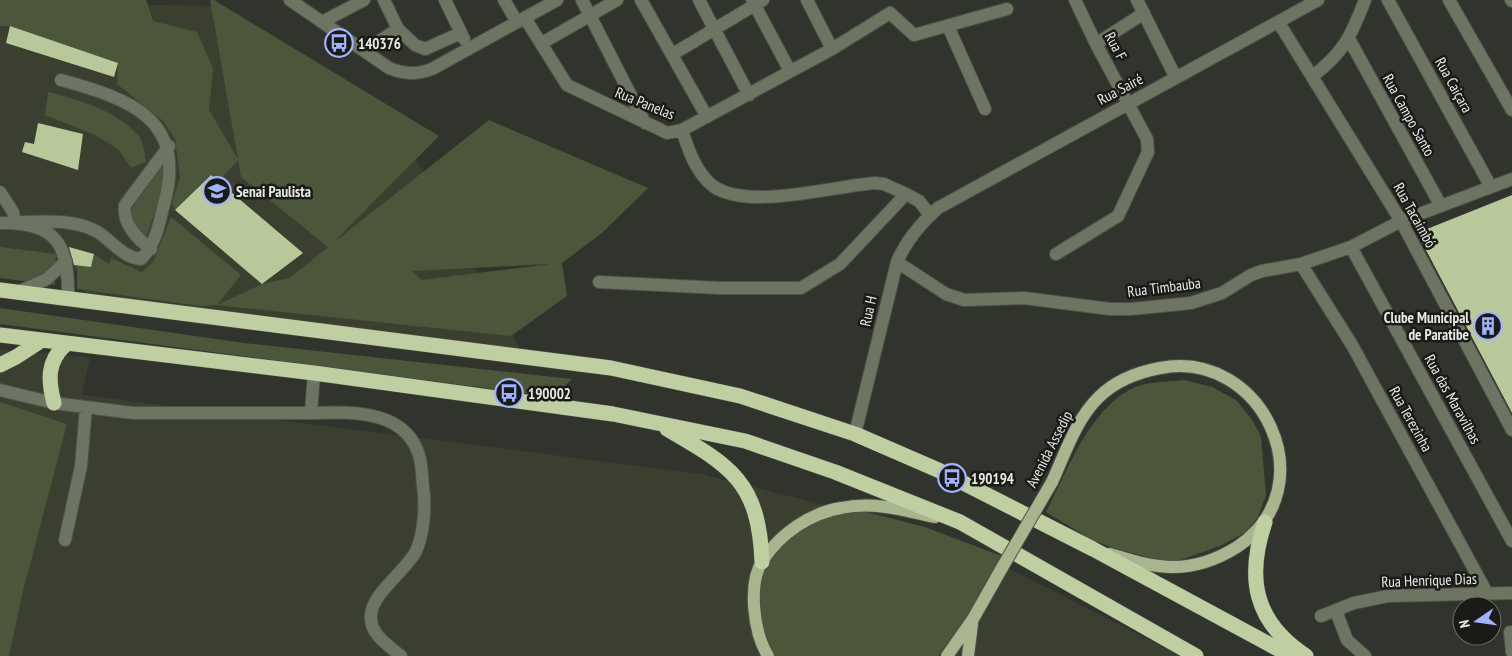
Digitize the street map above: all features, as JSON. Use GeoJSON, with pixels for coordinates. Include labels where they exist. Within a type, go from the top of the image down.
{"type":"FeatureCollection","features":[{"type":"Feature","properties":{"kind":"highway"},"geometry":{"type":"LineString","coordinates":[[0,290],[611,368],[740,396],[855,434],[938,470],[1093,549],[1291,656]]}},
{"type":"Feature","properties":{"kind":"highway"},"geometry":{"type":"LineString","coordinates":[[0,335],[39,342],[314,373],[613,414],[745,441],[836,472],[960,522],[1196,656]]}},
{"type":"Feature","properties":{"kind":"highway"},"geometry":{"type":"LineString","coordinates":[[0,365],[16,358],[39,342]]}},
{"type":"Feature","properties":{"kind":"highway"},"geometry":{"type":"LineString","coordinates":[[54,403],[49,387],[49,374],[53,360],[65,345]]}},
{"type":"Feature","properties":{"kind":"highway"},"geometry":{"type":"LineString","coordinates":[[655,422],[704,450],[738,480],[756,511],[761,533],[762,562]]}},
{"type":"Feature","properties":{"kind":"highway"},"geometry":{"type":"LineString","coordinates":[[1265,522],[1257,545],[1255,565],[1256,590],[1260,606],[1265,617],[1276,631],[1306,656]]}},
{"type":"Feature","properties":{"kind":"main road","name":"Avenida Assedip"},"geometry":{"type":"LineString","coordinates":[[947,656],[973,619],[1052,482],[1080,422],[1099,397],[1116,383],[1152,370],[1176,365],[1195,367],[1212,372],[1232,382],[1249,395],[1262,409],[1273,431],[1280,457],[1280,480],[1274,504],[1265,522],[1247,540],[1224,555],[1200,564],[1173,567],[1149,565],[1093,549]]}},
{"type":"Feature","properties":{"kind":"main road"},"geometry":{"type":"LineString","coordinates":[[768,656],[762,646],[753,608],[762,562],[777,543],[795,528],[816,516],[839,508],[863,504],[887,506],[960,522]]}},
{"type":"Feature","properties":{"kind":"main road"},"geometry":{"type":"LineString","coordinates":[[968,656],[973,619]]}},
{"type":"Feature","properties":{"kind":"street"},"geometry":{"type":"LineString","coordinates":[[290,0],[389,68],[402,73],[412,74],[432,69],[557,0]]}},
{"type":"Feature","properties":{"kind":"street"},"geometry":{"type":"LineString","coordinates":[[322,22],[364,0]]}},
{"type":"Feature","properties":{"kind":"street"},"geometry":{"type":"LineString","coordinates":[[384,0],[398,29],[415,45],[425,50],[461,33]]}},
{"type":"Feature","properties":{"kind":"street"},"geometry":{"type":"LineString","coordinates":[[445,0],[469,48]]}},
{"type":"Feature","properties":{"kind":"street","name":"Rua Panelas"},"geometry":{"type":"LineString","coordinates":[[504,0],[542,43],[567,85],[667,132],[682,130],[749,95],[832,49],[890,13],[914,35],[948,26]]}},
{"type":"Feature","properties":{"kind":"street"},"geometry":{"type":"LineString","coordinates":[[582,0],[646,123]]}},
{"type":"Feature","properties":{"kind":"street"},"geometry":{"type":"LineString","coordinates":[[542,43],[618,0]]}},
{"type":"Feature","properties":{"kind":"street"},"geometry":{"type":"LineString","coordinates":[[641,0],[707,117]]}},
{"type":"Feature","properties":{"kind":"street"},"geometry":{"type":"LineString","coordinates":[[698,0],[715,28],[749,95]]}},
{"type":"Feature","properties":{"kind":"street"},"geometry":{"type":"LineString","coordinates":[[807,0],[832,49]]}},
{"type":"Feature","properties":{"kind":"street","name":"Rua Sairé"},"geometry":{"type":"LineString","coordinates":[[934,212],[1318,0]]}},
{"type":"Feature","properties":{"kind":"street"},"geometry":{"type":"LineString","coordinates":[[1313,76],[1334,59],[1349,39],[1365,0]]}},
{"type":"Feature","properties":{"kind":"street","name":"Rua Caiçara"},"geometry":{"type":"LineString","coordinates":[[1388,0],[1492,187]]}},
{"type":"Feature","properties":{"kind":"street"},"geometry":{"type":"LineString","coordinates":[[1449,0],[1512,110]]}},
{"type":"Feature","properties":{"kind":"street","name":"Rua F"},"geometry":{"type":"LineString","coordinates":[[1056,254],[1118,216],[1148,152],[1147,139],[1096,44],[1076,1]]}},
{"type":"Feature","properties":{"kind":"street"},"geometry":{"type":"LineString","coordinates":[[673,54],[756,2],[790,71]]}},
{"type":"Feature","properties":{"kind":"street"},"geometry":{"type":"LineString","coordinates":[[1096,44],[1141,4],[1176,78]]}},
{"type":"Feature","properties":{"kind":"street"},"geometry":{"type":"LineString","coordinates":[[985,109],[948,26],[1007,9]]}},
{"type":"Feature","properties":{"kind":"street","name":"Rua Tacaimbó"},"geometry":{"type":"LineString","coordinates":[[1279,23],[1401,220],[1512,430]]}},
{"type":"Feature","properties":{"kind":"street"},"geometry":{"type":"LineString","coordinates":[[364,51],[398,29]]}},
{"type":"Feature","properties":{"kind":"street","name":"Rua Campo Santo"},"geometry":{"type":"LineString","coordinates":[[1349,39],[1440,206]]}},
{"type":"Feature","properties":{"kind":"street"},"geometry":{"type":"LineString","coordinates":[[0,223],[63,222],[96,231],[120,252],[134,258],[141,259],[151,249],[170,183],[169,146],[153,120],[108,93],[61,80]]}},
{"type":"Feature","properties":{"kind":"street"},"geometry":{"type":"LineString","coordinates":[[682,130],[691,154],[706,179],[718,188],[730,193],[767,196],[875,183],[884,184],[906,194],[934,212]]}},
{"type":"Feature","properties":{"kind":"street"},"geometry":{"type":"LineString","coordinates":[[151,249],[128,225],[124,214],[125,205],[169,146]]}},
{"type":"Feature","properties":{"kind":"street","name":"Rua Timbauba"},"geometry":{"type":"LineString","coordinates":[[897,262],[946,294],[960,300],[1024,298],[1110,309],[1131,309],[1206,299],[1222,293],[1251,275],[1271,268],[1301,264],[1351,248],[1401,220],[1512,179]]}},
{"type":"Feature","properties":{"kind":"street"},"geometry":{"type":"LineString","coordinates":[[0,192],[13,212],[16,222]]}},
{"type":"Feature","properties":{"kind":"street"},"geometry":{"type":"LineString","coordinates":[[599,282],[720,288],[801,288],[840,264],[906,194]]}},
{"type":"Feature","properties":{"kind":"street","name":"Rua H"},"geometry":{"type":"LineString","coordinates":[[855,434],[897,262],[904,247],[934,212]]}},
{"type":"Feature","properties":{"kind":"street"},"geometry":{"type":"LineString","coordinates":[[16,222],[50,232],[63,247],[66,261],[68,299]]}},
{"type":"Feature","properties":{"kind":"street","name":"Rua das Maravilhas"},"geometry":{"type":"LineString","coordinates":[[1351,248],[1512,541]]}},
{"type":"Feature","properties":{"kind":"street"},"geometry":{"type":"LineString","coordinates":[[18,292],[47,278],[66,261]]}},
{"type":"Feature","properties":{"kind":"street","name":"Rua Terezinha"},"geometry":{"type":"LineString","coordinates":[[1301,264],[1352,345],[1487,593]]}},
{"type":"Feature","properties":{"kind":"street"},"geometry":{"type":"LineString","coordinates":[[311,414],[314,373]]}},
{"type":"Feature","properties":{"kind":"street"},"geometry":{"type":"LineString","coordinates":[[0,390],[54,403],[133,413],[360,414],[386,419],[399,426],[408,436],[420,459],[424,495],[418,547],[406,566],[375,602],[371,614],[371,623],[377,634],[401,656]]}},
{"type":"Feature","properties":{"kind":"street"},"geometry":{"type":"LineString","coordinates":[[65,540],[81,466],[86,407]]}},
{"type":"Feature","properties":{"kind":"street","name":"Rua Henrique Dias"},"geometry":{"type":"LineString","coordinates":[[1321,616],[1354,603],[1388,596],[1512,593]]}},
{"type":"Feature","properties":{"kind":"street"},"geometry":{"type":"LineString","coordinates":[[1336,610],[1347,640],[1365,656]]}},
{"type":"Feature","properties":{"kind":"street"},"geometry":{"type":"LineString","coordinates":[[1510,632],[1512,652]]}},
{"type":"Feature","properties":{"kind":"shaded area","name":"Senai Paulista"},"geometry":{"type":"Polygon","coordinates":[[[0,0],[82,0],[100,4],[223,6],[400,130],[520,349],[83,295],[89,285],[66,261],[0,253],[0,0]]]}},
{"type":"Feature","properties":{"kind":"shaded area"},"geometry":{"type":"Polygon","coordinates":[[[0,349],[90,358],[82,395],[701,474],[941,534],[1181,656],[0,656],[0,349]]]}},
{"type":"Feature","properties":{"kind":"green space"},"geometry":{"type":"Polygon","coordinates":[[[0,0],[146,0],[153,21],[197,32],[213,68],[209,110],[238,159],[210,0],[214,0],[439,136],[333,243],[489,120],[648,188],[602,233],[562,263],[567,296],[511,336],[216,305],[200,306],[77,289],[77,265],[91,267],[94,254],[109,264],[111,258],[142,272],[153,262],[171,217],[241,275],[217,305],[262,284],[290,278],[328,247],[241,177],[238,160],[218,182],[210,175],[175,210],[172,203],[180,177],[175,139],[163,121],[117,84],[118,63],[10,26],[0,26],[0,0]],[[550,264],[413,271],[421,280],[550,264]]]}},
{"type":"Feature","properties":{"kind":"green space"},"geometry":{"type":"Polygon","coordinates":[[[48,92],[95,106],[127,125],[141,139],[146,162],[131,168],[118,149],[95,135],[45,115],[48,92]]]}},
{"type":"Feature","properties":{"kind":"green space"},"geometry":{"type":"Polygon","coordinates":[[[162,160],[164,184],[146,238],[132,223],[128,215],[162,160]]]}},
{"type":"Feature","properties":{"kind":"green space"},"geometry":{"type":"Polygon","coordinates":[[[0,247],[56,254],[55,285],[0,278],[0,247]]]}},
{"type":"Feature","properties":{"kind":"green space"},"geometry":{"type":"Polygon","coordinates":[[[0,308],[244,343],[572,379],[554,397],[0,324],[0,308]]]}},
{"type":"Feature","properties":{"kind":"green space"},"geometry":{"type":"Polygon","coordinates":[[[1184,380],[1212,387],[1236,400],[1253,421],[1261,437],[1266,495],[1258,517],[1246,532],[1220,546],[1172,563],[1116,549],[1090,539],[1046,512],[1080,445],[1101,414],[1114,400],[1129,390],[1142,385],[1184,380]]]}},
{"type":"Feature","properties":{"kind":"green space"},"geometry":{"type":"Polygon","coordinates":[[[0,402],[67,424],[22,595],[9,656],[0,656],[0,402]]]}},
{"type":"Feature","properties":{"kind":"green space"},"geometry":{"type":"Polygon","coordinates":[[[862,511],[925,527],[1004,557],[966,618],[938,656],[774,656],[770,653],[755,611],[757,590],[762,574],[770,560],[793,536],[820,519],[838,512],[862,511]]]}},
{"type":"Feature","properties":{"kind":"building"},"geometry":{"type":"Polygon","coordinates":[[[10,26],[118,63],[114,77],[6,43],[10,26]]]}},
{"type":"Feature","properties":{"kind":"building"},"geometry":{"type":"Polygon","coordinates":[[[38,123],[83,134],[78,170],[22,152],[25,142],[34,144],[38,123]]]}},
{"type":"Feature","properties":{"kind":"building"},"geometry":{"type":"Polygon","coordinates":[[[211,175],[303,253],[262,284],[175,210],[211,175]]]}},
{"type":"Feature","properties":{"kind":"building","name":"Clube Municipal de Paratibe"},"geometry":{"type":"Polygon","coordinates":[[[1512,195],[1512,413],[1417,233],[1512,195]]]}},
{"type":"Feature","properties":{"kind":"building"},"geometry":{"type":"Polygon","coordinates":[[[69,247],[94,254],[91,267],[74,265],[69,247]]]}},
{"type":"Feature","properties":{"kind":"place","name":"140376"},"geometry":{"type":"Point","coordinates":[339,43]}},
{"type":"Feature","properties":{"kind":"place","name":"Senai Paulista"},"geometry":{"type":"Point","coordinates":[217,191]}},
{"type":"Feature","properties":{"kind":"place","name":"Clube Municipal de Paratibe"},"geometry":{"type":"Point","coordinates":[1488,326]}},
{"type":"Feature","properties":{"kind":"place","name":"190002"},"geometry":{"type":"Point","coordinates":[509,393]}},
{"type":"Feature","properties":{"kind":"place","name":"190194"},"geometry":{"type":"Point","coordinates":[952,478]}}]}
